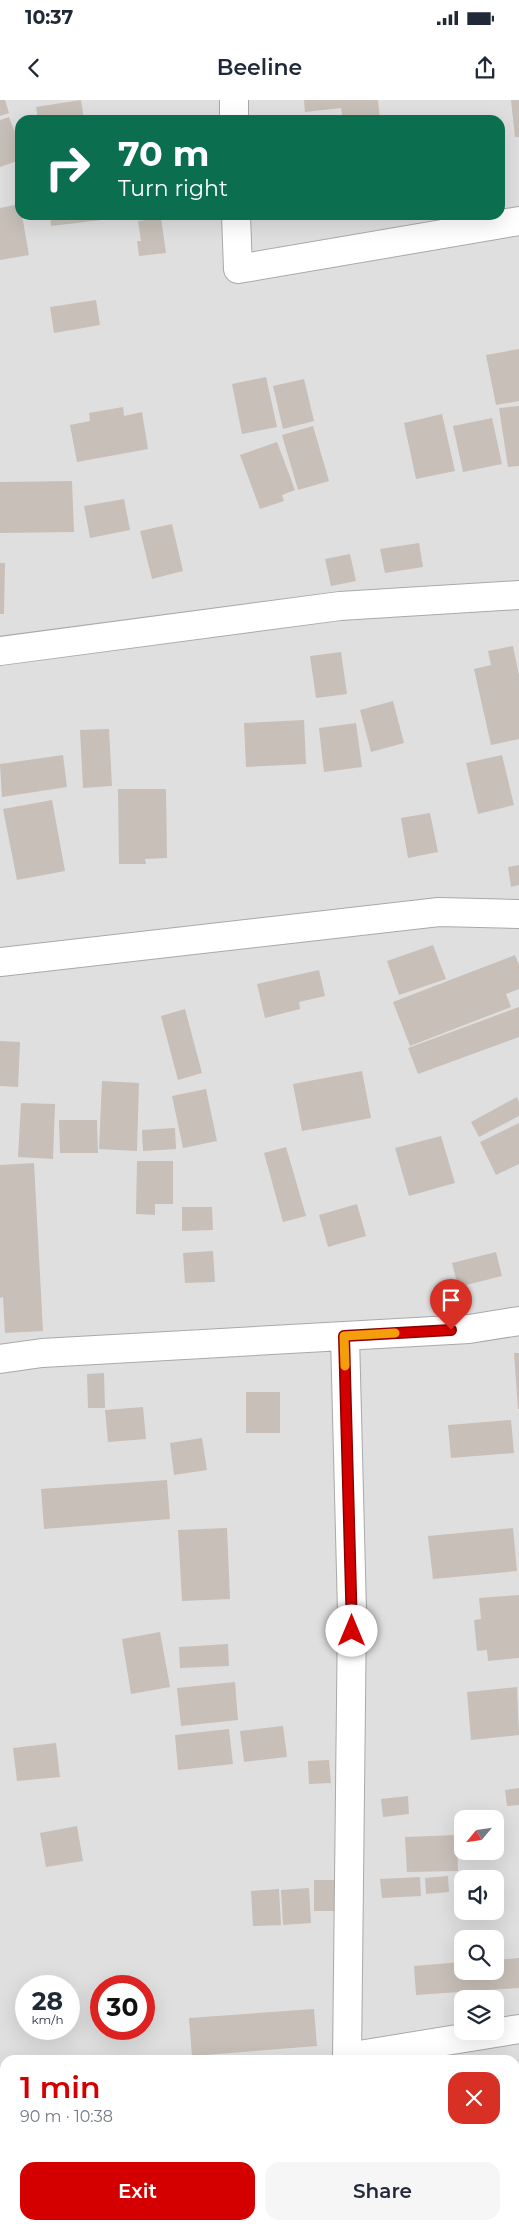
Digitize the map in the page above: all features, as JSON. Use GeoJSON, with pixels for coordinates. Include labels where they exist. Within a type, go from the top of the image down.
{"type":"FeatureCollection","features":[{"type":"Feature","properties":{"kind":"street"},"geometry":{"type":"LineString","coordinates":[[234,100],[234,115]]}},
{"type":"Feature","properties":{"kind":"street"},"geometry":{"type":"LineString","coordinates":[[236,220],[238,269],[519,220]]}},
{"type":"Feature","properties":{"kind":"street"},"geometry":{"type":"LineString","coordinates":[[0,651],[340,606],[519,595]]}},
{"type":"Feature","properties":{"kind":"street"},"geometry":{"type":"LineString","coordinates":[[0,962],[439,912],[519,914]]}},
{"type":"Feature","properties":{"kind":"street"},"geometry":{"type":"LineString","coordinates":[[0,1359],[42,1353],[469,1329],[519,1321]]}},
{"type":"Feature","properties":{"kind":"street"},"geometry":{"type":"LineString","coordinates":[[344,1336],[352,1612],[347,2055]]}},
{"type":"Feature","properties":{"kind":"street"},"geometry":{"type":"LineString","coordinates":[[365,2055],[519,2029]]}},
{"type":"Feature","properties":{"kind":"shaded area"},"geometry":{"type":"Polygon","coordinates":[[[0,100],[519,100],[519,2055],[0,2055],[0,100]]]}},
{"type":"Feature","properties":{"kind":"building"},"geometry":{"type":"Polygon","coordinates":[[[0,100],[5,100],[9,113],[0,116],[0,100]]]}},
{"type":"Feature","properties":{"kind":"building"},"geometry":{"type":"Polygon","coordinates":[[[81,100],[83,115],[37,115],[36,107],[81,100]]]}},
{"type":"Feature","properties":{"kind":"building"},"geometry":{"type":"Polygon","coordinates":[[[304,100],[378,100],[380,115],[342,115],[341,108],[305,112],[304,100]]]}},
{"type":"Feature","properties":{"kind":"building"},"geometry":{"type":"Polygon","coordinates":[[[511,100],[519,100],[519,137],[515,137],[511,100]]]}},
{"type":"Feature","properties":{"kind":"building"},"geometry":{"type":"Polygon","coordinates":[[[9,117],[15,132],[15,162],[0,167],[0,120],[9,117]]]}},
{"type":"Feature","properties":{"kind":"building"},"geometry":{"type":"Polygon","coordinates":[[[15,205],[15,220],[23,220],[29,255],[0,260],[0,208],[15,205]]]}},
{"type":"Feature","properties":{"kind":"building"},"geometry":{"type":"Polygon","coordinates":[[[50,220],[102,220],[51,226],[50,220]]]}},
{"type":"Feature","properties":{"kind":"building"},"geometry":{"type":"Polygon","coordinates":[[[161,220],[166,253],[139,256],[137,241],[141,241],[138,221],[161,220]]]}},
{"type":"Feature","properties":{"kind":"building"},"geometry":{"type":"Polygon","coordinates":[[[96,300],[100,325],[54,333],[50,307],[96,300]]]}},
{"type":"Feature","properties":{"kind":"building"},"geometry":{"type":"Polygon","coordinates":[[[519,349],[519,401],[496,405],[486,355],[519,349]]]}},
{"type":"Feature","properties":{"kind":"building"},"geometry":{"type":"Polygon","coordinates":[[[266,377],[277,427],[242,434],[232,384],[266,377]]]}},
{"type":"Feature","properties":{"kind":"building"},"geometry":{"type":"Polygon","coordinates":[[[304,379],[314,421],[283,429],[273,386],[304,379]]]}},
{"type":"Feature","properties":{"kind":"building"},"geometry":{"type":"Polygon","coordinates":[[[519,406],[519,466],[508,467],[499,408],[519,406]]]}},
{"type":"Feature","properties":{"kind":"building"},"geometry":{"type":"Polygon","coordinates":[[[123,407],[124,416],[142,412],[148,449],[77,462],[70,425],[90,421],[89,413],[123,407]]]}},
{"type":"Feature","properties":{"kind":"building"},"geometry":{"type":"Polygon","coordinates":[[[442,414],[455,471],[416,479],[404,423],[442,414]]]}},
{"type":"Feature","properties":{"kind":"building"},"geometry":{"type":"Polygon","coordinates":[[[492,418],[502,464],[463,472],[453,426],[492,418]]]}},
{"type":"Feature","properties":{"kind":"building"},"geometry":{"type":"Polygon","coordinates":[[[313,426],[329,481],[298,490],[282,435],[313,426]]]}},
{"type":"Feature","properties":{"kind":"building"},"geometry":{"type":"Polygon","coordinates":[[[277,442],[295,490],[282,495],[284,501],[260,509],[240,455],[277,442]]]}},
{"type":"Feature","properties":{"kind":"building"},"geometry":{"type":"Polygon","coordinates":[[[72,481],[74,532],[0,533],[0,482],[72,481]]]}},
{"type":"Feature","properties":{"kind":"building"},"geometry":{"type":"Polygon","coordinates":[[[124,499],[130,530],[90,538],[84,506],[124,499]]]}},
{"type":"Feature","properties":{"kind":"building"},"geometry":{"type":"Polygon","coordinates":[[[172,524],[183,571],[152,579],[140,531],[172,524]]]}},
{"type":"Feature","properties":{"kind":"building"},"geometry":{"type":"Polygon","coordinates":[[[419,543],[423,567],[385,573],[380,549],[419,543]]]}},
{"type":"Feature","properties":{"kind":"building"},"geometry":{"type":"Polygon","coordinates":[[[350,554],[356,581],[331,586],[325,559],[350,554]]]}},
{"type":"Feature","properties":{"kind":"building"},"geometry":{"type":"Polygon","coordinates":[[[0,563],[5,563],[4,614],[0,614],[0,563]]]}},
{"type":"Feature","properties":{"kind":"building"},"geometry":{"type":"Polygon","coordinates":[[[513,646],[519,675],[519,739],[491,745],[474,669],[491,665],[488,651],[513,646]]]}},
{"type":"Feature","properties":{"kind":"building"},"geometry":{"type":"Polygon","coordinates":[[[341,652],[347,694],[316,698],[310,656],[341,652]]]}},
{"type":"Feature","properties":{"kind":"building"},"geometry":{"type":"Polygon","coordinates":[[[393,701],[404,743],[371,752],[360,710],[393,701]]]}},
{"type":"Feature","properties":{"kind":"building"},"geometry":{"type":"Polygon","coordinates":[[[304,720],[306,764],[246,767],[244,723],[304,720]]]}},
{"type":"Feature","properties":{"kind":"building"},"geometry":{"type":"Polygon","coordinates":[[[356,723],[362,767],[324,772],[319,728],[356,723]]]}},
{"type":"Feature","properties":{"kind":"building"},"geometry":{"type":"Polygon","coordinates":[[[109,729],[112,786],[83,788],[80,730],[109,729]]]}},
{"type":"Feature","properties":{"kind":"building"},"geometry":{"type":"Polygon","coordinates":[[[63,755],[67,787],[2,797],[0,764],[63,755]]]}},
{"type":"Feature","properties":{"kind":"building"},"geometry":{"type":"Polygon","coordinates":[[[502,755],[514,805],[478,814],[466,763],[502,755]]]}},
{"type":"Feature","properties":{"kind":"building"},"geometry":{"type":"Polygon","coordinates":[[[118,789],[166,789],[167,858],[145,859],[146,864],[119,864],[118,789]]]}},
{"type":"Feature","properties":{"kind":"building"},"geometry":{"type":"Polygon","coordinates":[[[52,800],[65,871],[17,880],[3,809],[52,800]]]}},
{"type":"Feature","properties":{"kind":"building"},"geometry":{"type":"Polygon","coordinates":[[[430,813],[438,852],[408,858],[401,818],[430,813]]]}},
{"type":"Feature","properties":{"kind":"building"},"geometry":{"type":"Polygon","coordinates":[[[519,865],[519,885],[511,887],[508,867],[519,865]]]}},
{"type":"Feature","properties":{"kind":"building"},"geometry":{"type":"Polygon","coordinates":[[[433,945],[446,979],[399,995],[387,961],[433,945]]]}},
{"type":"Feature","properties":{"kind":"building"},"geometry":{"type":"Polygon","coordinates":[[[515,955],[519,965],[519,989],[506,994],[511,1007],[410,1046],[393,1002],[515,955]]]}},
{"type":"Feature","properties":{"kind":"building"},"geometry":{"type":"Polygon","coordinates":[[[319,970],[325,996],[299,1002],[300,1009],[265,1018],[257,984],[319,970]]]}},
{"type":"Feature","properties":{"kind":"building"},"geometry":{"type":"Polygon","coordinates":[[[519,1007],[519,1037],[418,1074],[408,1048],[519,1007]]]}},
{"type":"Feature","properties":{"kind":"building"},"geometry":{"type":"Polygon","coordinates":[[[185,1009],[202,1073],[178,1080],[161,1016],[185,1009]]]}},
{"type":"Feature","properties":{"kind":"building"},"geometry":{"type":"Polygon","coordinates":[[[0,1041],[20,1042],[18,1087],[0,1086],[0,1041]]]}},
{"type":"Feature","properties":{"kind":"building"},"geometry":{"type":"Polygon","coordinates":[[[362,1071],[371,1118],[302,1131],[293,1084],[362,1071]]]}},
{"type":"Feature","properties":{"kind":"building"},"geometry":{"type":"Polygon","coordinates":[[[102,1081],[139,1083],[137,1151],[99,1149],[102,1081]]]}},
{"type":"Feature","properties":{"kind":"building"},"geometry":{"type":"Polygon","coordinates":[[[206,1089],[217,1141],[183,1148],[172,1096],[206,1089]]]}},
{"type":"Feature","properties":{"kind":"building"},"geometry":{"type":"Polygon","coordinates":[[[517,1097],[519,1116],[479,1137],[471,1122],[517,1097]]]}},
{"type":"Feature","properties":{"kind":"building"},"geometry":{"type":"Polygon","coordinates":[[[21,1103],[55,1104],[53,1159],[18,1157],[21,1103]]]}},
{"type":"Feature","properties":{"kind":"building"},"geometry":{"type":"Polygon","coordinates":[[[59,1120],[97,1120],[98,1153],[60,1153],[59,1120]]]}},
{"type":"Feature","properties":{"kind":"building"},"geometry":{"type":"Polygon","coordinates":[[[519,1123],[519,1164],[496,1175],[480,1142],[519,1123]]]}},
{"type":"Feature","properties":{"kind":"building"},"geometry":{"type":"Polygon","coordinates":[[[175,1128],[176,1149],[143,1151],[142,1130],[175,1128]]]}},
{"type":"Feature","properties":{"kind":"building"},"geometry":{"type":"Polygon","coordinates":[[[441,1136],[455,1183],[409,1196],[395,1148],[441,1136]]]}},
{"type":"Feature","properties":{"kind":"building"},"geometry":{"type":"Polygon","coordinates":[[[286,1147],[306,1216],[283,1222],[264,1153],[286,1147]]]}},
{"type":"Feature","properties":{"kind":"building"},"geometry":{"type":"Polygon","coordinates":[[[137,1161],[173,1161],[173,1204],[155,1204],[155,1215],[136,1214],[137,1161]]]}},
{"type":"Feature","properties":{"kind":"building"},"geometry":{"type":"Polygon","coordinates":[[[34,1163],[43,1331],[5,1333],[3,1297],[0,1298],[0,1165],[34,1163]]]}},
{"type":"Feature","properties":{"kind":"building"},"geometry":{"type":"Polygon","coordinates":[[[357,1204],[366,1236],[328,1247],[319,1215],[357,1204]]]}},
{"type":"Feature","properties":{"kind":"building"},"geometry":{"type":"Polygon","coordinates":[[[182,1207],[212,1207],[213,1230],[182,1231],[182,1207]]]}},
{"type":"Feature","properties":{"kind":"building"},"geometry":{"type":"Polygon","coordinates":[[[213,1251],[215,1282],[185,1283],[183,1253],[213,1251]]]}},
{"type":"Feature","properties":{"kind":"building"},"geometry":{"type":"Polygon","coordinates":[[[496,1252],[502,1276],[458,1287],[452,1263],[496,1252]]]}},
{"type":"Feature","properties":{"kind":"building"},"geometry":{"type":"Polygon","coordinates":[[[514,1353],[519,1353],[519,1409],[518,1409],[514,1353]]]}},
{"type":"Feature","properties":{"kind":"building"},"geometry":{"type":"Polygon","coordinates":[[[104,1373],[105,1408],[88,1408],[87,1374],[104,1373]]]}},
{"type":"Feature","properties":{"kind":"building"},"geometry":{"type":"Polygon","coordinates":[[[246,1392],[280,1392],[280,1433],[246,1433],[246,1392]]]}},
{"type":"Feature","properties":{"kind":"building"},"geometry":{"type":"Polygon","coordinates":[[[143,1407],[146,1439],[108,1442],[105,1410],[143,1407]]]}},
{"type":"Feature","properties":{"kind":"building"},"geometry":{"type":"Polygon","coordinates":[[[511,1420],[514,1453],[451,1458],[448,1425],[511,1420]]]}},
{"type":"Feature","properties":{"kind":"building"},"geometry":{"type":"Polygon","coordinates":[[[202,1438],[207,1470],[174,1475],[170,1443],[202,1438]]]}},
{"type":"Feature","properties":{"kind":"building"},"geometry":{"type":"Polygon","coordinates":[[[167,1480],[170,1519],[44,1529],[41,1489],[167,1480]]]}},
{"type":"Feature","properties":{"kind":"building"},"geometry":{"type":"Polygon","coordinates":[[[227,1528],[230,1599],[182,1601],[178,1530],[227,1528]]]}},
{"type":"Feature","properties":{"kind":"building"},"geometry":{"type":"Polygon","coordinates":[[[513,1528],[517,1571],[433,1579],[428,1536],[513,1528]]]}},
{"type":"Feature","properties":{"kind":"building"},"geometry":{"type":"Polygon","coordinates":[[[519,1595],[519,1658],[488,1661],[487,1650],[477,1651],[474,1620],[481,1619],[479,1598],[519,1595]]]}},
{"type":"Feature","properties":{"kind":"building"},"geometry":{"type":"Polygon","coordinates":[[[160,1632],[170,1687],[131,1694],[122,1639],[160,1632]]]}},
{"type":"Feature","properties":{"kind":"building"},"geometry":{"type":"Polygon","coordinates":[[[228,1644],[229,1666],[180,1668],[179,1647],[228,1644]]]}},
{"type":"Feature","properties":{"kind":"building"},"geometry":{"type":"Polygon","coordinates":[[[235,1682],[238,1720],[181,1726],[177,1688],[235,1682]]]}},
{"type":"Feature","properties":{"kind":"building"},"geometry":{"type":"Polygon","coordinates":[[[517,1687],[519,1735],[471,1740],[467,1692],[517,1687]]]}},
{"type":"Feature","properties":{"kind":"building"},"geometry":{"type":"Polygon","coordinates":[[[283,1726],[287,1757],[244,1762],[240,1731],[283,1726]]]}},
{"type":"Feature","properties":{"kind":"building"},"geometry":{"type":"Polygon","coordinates":[[[229,1729],[233,1764],[178,1770],[175,1735],[229,1729]]]}},
{"type":"Feature","properties":{"kind":"building"},"geometry":{"type":"Polygon","coordinates":[[[56,1743],[60,1777],[17,1781],[13,1748],[56,1743]]]}},
{"type":"Feature","properties":{"kind":"building"},"geometry":{"type":"Polygon","coordinates":[[[329,1760],[331,1783],[309,1784],[308,1761],[329,1760]]]}},
{"type":"Feature","properties":{"kind":"building"},"geometry":{"type":"Polygon","coordinates":[[[519,1788],[519,1805],[507,1806],[505,1790],[519,1788]]]}},
{"type":"Feature","properties":{"kind":"building"},"geometry":{"type":"Polygon","coordinates":[[[408,1796],[409,1814],[383,1817],[381,1799],[408,1796]]]}},
{"type":"Feature","properties":{"kind":"building"},"geometry":{"type":"Polygon","coordinates":[[[77,1826],[83,1861],[46,1867],[40,1833],[77,1826]]]}},
{"type":"Feature","properties":{"kind":"building"},"geometry":{"type":"Polygon","coordinates":[[[454,1835],[454,1860],[458,1860],[458,1870],[407,1872],[405,1837],[454,1835]]]}},
{"type":"Feature","properties":{"kind":"building"},"geometry":{"type":"Polygon","coordinates":[[[448,1876],[449,1892],[426,1894],[425,1878],[448,1876]]]}},
{"type":"Feature","properties":{"kind":"building"},"geometry":{"type":"Polygon","coordinates":[[[420,1877],[421,1896],[382,1898],[380,1879],[420,1877]]]}},
{"type":"Feature","properties":{"kind":"building"},"geometry":{"type":"Polygon","coordinates":[[[314,1880],[342,1880],[342,1911],[314,1911],[314,1880]]]}},
{"type":"Feature","properties":{"kind":"building"},"geometry":{"type":"Polygon","coordinates":[[[309,1888],[311,1923],[283,1925],[281,1890],[309,1888]]]}},
{"type":"Feature","properties":{"kind":"building"},"geometry":{"type":"Polygon","coordinates":[[[279,1889],[281,1925],[253,1926],[251,1891],[279,1889]]]}},
{"type":"Feature","properties":{"kind":"building"},"geometry":{"type":"Polygon","coordinates":[[[519,1958],[519,1988],[454,1990],[454,1992],[416,1995],[414,1966],[454,1963],[454,1980],[504,1980],[504,1959],[519,1958]]]}},
{"type":"Feature","properties":{"kind":"building"},"geometry":{"type":"Polygon","coordinates":[[[314,2009],[317,2046],[192,2055],[189,2018],[314,2009]]]}},
{"type":"Feature","properties":{"kind":"slow traffic"},"geometry":{"type":"LineString","coordinates":[[345,1366],[344,1336],[395,1333]]}},
{"type":"Feature","properties":{"kind":"route"},"geometry":{"type":"LineString","coordinates":[[352,1631],[344,1336],[451,1330]]}}]}
